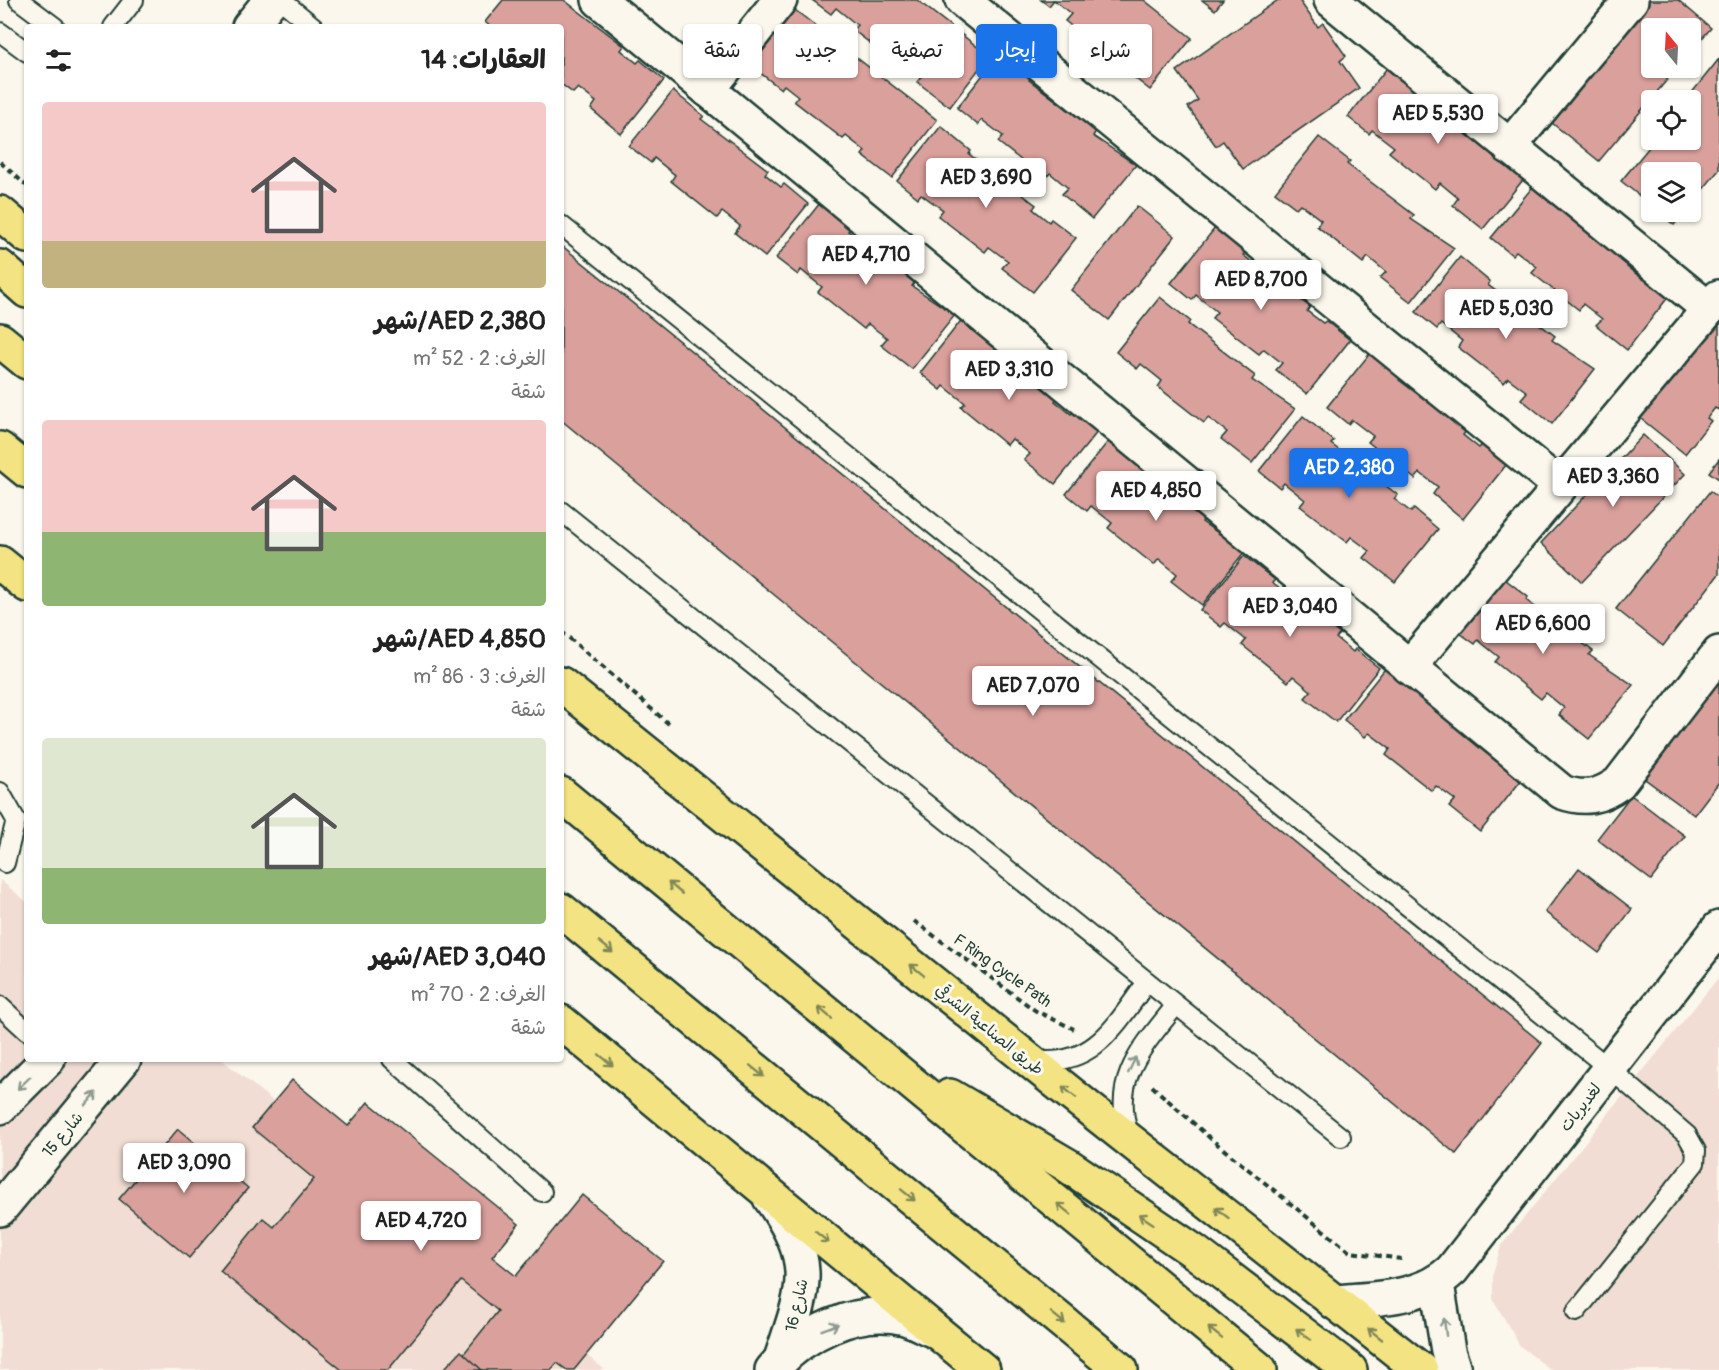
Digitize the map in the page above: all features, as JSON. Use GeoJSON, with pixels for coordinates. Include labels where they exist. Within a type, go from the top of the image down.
{"type":"FeatureCollection","features":[{"type":"Feature","properties":{"kind":"main road"},"geometry":{"type":"LineString","coordinates":[[0,213],[24,233]]}},
{"type":"Feature","properties":{"kind":"main road"},"geometry":{"type":"LineString","coordinates":[[0,267],[24,288]]}},
{"type":"Feature","properties":{"kind":"main road"},"geometry":{"type":"LineString","coordinates":[[0,340],[24,360]]}},
{"type":"Feature","properties":{"kind":"main road"},"geometry":{"type":"LineString","coordinates":[[0,563],[24,583]]}},
{"type":"Feature","properties":{"kind":"main road","name":"طريق الصناعية الشرقي"},"geometry":{"type":"LineString","coordinates":[[564,686],[1028,1060],[1421,1370]]}},
{"type":"Feature","properties":{"kind":"main road"},"geometry":{"type":"LineString","coordinates":[[564,796],[1260,1370]]}},
{"type":"Feature","properties":{"kind":"main road"},"geometry":{"type":"LineString","coordinates":[[564,912],[1121,1370]]}},
{"type":"Feature","properties":{"kind":"main road"},"geometry":{"type":"LineString","coordinates":[[564,1024],[983,1370]]}},
{"type":"Feature","properties":{"kind":"main road"},"geometry":{"type":"LineString","coordinates":[[870,1050],[1067,1165],[1196,1252],[1350,1370]]}},
{"type":"Feature","properties":{"kind":"street"},"geometry":{"type":"LineString","coordinates":[[251,24],[271,0]]}},
{"type":"Feature","properties":{"kind":"street"},"geometry":{"type":"LineString","coordinates":[[599,0],[1552,784],[1574,796],[1586,797],[1603,793],[1619,783],[1719,654]]}},
{"type":"Feature","properties":{"kind":"street"},"geometry":{"type":"LineString","coordinates":[[708,90],[780,0]]}},
{"type":"Feature","properties":{"kind":"street"},"geometry":{"type":"LineString","coordinates":[[962,0],[1560,486]]}},
{"type":"Feature","properties":{"kind":"street"},"geometry":{"type":"LineString","coordinates":[[1331,0],[1509,147],[1714,303],[1409,667]]}},
{"type":"Feature","properties":{"kind":"street"},"geometry":{"type":"LineString","coordinates":[[1509,147],[1631,0]]}},
{"type":"Feature","properties":{"kind":"street"},"geometry":{"type":"LineString","coordinates":[[0,213],[24,218]]}},
{"type":"Feature","properties":{"kind":"street","name":"لغديريات"},"geometry":{"type":"LineString","coordinates":[[1445,1277],[1610,1070],[1719,928]]}},
{"type":"Feature","properties":{"kind":"street"},"geometry":{"type":"LineString","coordinates":[[0,1107],[45,1062]]}},
{"type":"Feature","properties":{"kind":"street","name":"شارع 15"},"geometry":{"type":"LineString","coordinates":[[0,1209],[122,1062]]}},
{"type":"Feature","properties":{"kind":"street","name":"شارع 16"},"geometry":{"type":"LineString","coordinates":[[764,1189],[792,1232],[804,1268],[803,1284],[777,1364]]}},
{"type":"Feature","properties":{"kind":"street"},"geometry":{"type":"LineString","coordinates":[[1334,1302],[1409,1294],[1445,1277],[1448,1351],[1454,1370]]}},
{"type":"Feature","properties":{"kind":"street","name":"شارع 16"},"geometry":{"type":"LineString","coordinates":[[777,1364],[818,1332],[847,1320],[877,1316],[904,1318],[939,1333]]}},
{"type":"Feature","properties":{"kind":"lane"},"geometry":{"type":"LineString","coordinates":[[20,0],[51,24]]}},
{"type":"Feature","properties":{"kind":"lane"},"geometry":{"type":"LineString","coordinates":[[115,24],[134,0]]}},
{"type":"Feature","properties":{"kind":"lane"},"geometry":{"type":"LineString","coordinates":[[281,0],[310,24]]}},
{"type":"Feature","properties":{"kind":"lane"},"geometry":{"type":"LineString","coordinates":[[0,32],[24,50]]}},
{"type":"Feature","properties":{"kind":"lane"},"geometry":{"type":"LineString","coordinates":[[564,227],[1610,1070],[1687,1135],[1696,1151],[1695,1163],[1576,1312]]}},
{"type":"Feature","properties":{"kind":"lane"},"geometry":{"type":"LineString","coordinates":[[564,513],[1341,1137]]}},
{"type":"Feature","properties":{"kind":"lane"},"geometry":{"type":"LineString","coordinates":[[0,792],[16,820],[5,863]]}},
{"type":"Feature","properties":{"kind":"lane"},"geometry":{"type":"LineString","coordinates":[[1028,1060],[1059,1061],[1074,1058],[1101,1042],[1148,982]]}},
{"type":"Feature","properties":{"kind":"lane"},"geometry":{"type":"LineString","coordinates":[[1131,1142],[1123,1112],[1123,1096],[1131,1066],[1176,1005]]}},
{"type":"Feature","properties":{"kind":"lane"},"geometry":{"type":"LineString","coordinates":[[0,1006],[24,1028]]}},
{"type":"Feature","properties":{"kind":"lane"},"geometry":{"type":"LineString","coordinates":[[395,1062],[542,1192]]}},
{"type":"Feature","properties":{"kind":"path"},"geometry":{"type":"LineString","coordinates":[[0,162],[24,183]]}},
{"type":"Feature","properties":{"kind":"path"},"geometry":{"type":"LineString","coordinates":[[564,634],[677,731]]}},
{"type":"Feature","properties":{"kind":"path","name":"F Ring Cycle Path"},"geometry":{"type":"LineString","coordinates":[[905,915],[1036,1011],[1101,1042]]}},
{"type":"Feature","properties":{"kind":"path"},"geometry":{"type":"LineString","coordinates":[[1131,1066],[1211,1139],[1350,1252],[1423,1262],[1445,1277]]}},
{"type":"Feature","properties":{"kind":"shaded area"},"geometry":{"type":"Polygon","coordinates":[[[0,880],[24,900],[24,1062],[225,1062],[605,1370],[0,1370],[0,880]]]}},
{"type":"Feature","properties":{"kind":"shaded area"},"geometry":{"type":"Polygon","coordinates":[[[1719,977],[1719,1370],[1551,1370],[1520,1346],[1493,1299],[1493,1273],[1501,1246],[1719,977]]]}},
{"type":"Feature","properties":{"kind":"building"},"geometry":{"type":"Polygon","coordinates":[[[503,0],[564,0],[624,46],[621,50],[637,63],[640,60],[664,80],[621,134],[591,109],[596,102],[578,88],[573,93],[564,86],[564,24],[487,24],[485,22],[503,0]]]}},
{"type":"Feature","properties":{"kind":"building"},"geometry":{"type":"Polygon","coordinates":[[[812,0],[917,0],[948,24],[870,24],[870,43],[858,34],[858,24],[836,8],[831,14],[812,0]]]}},
{"type":"Feature","properties":{"kind":"building"},"geometry":{"type":"Polygon","coordinates":[[[1041,0],[1054,0],[1049,6],[1041,0]]]}},
{"type":"Feature","properties":{"kind":"building"},"geometry":{"type":"Polygon","coordinates":[[[1054,0],[1144,0],[1192,38],[1150,90],[1135,78],[1152,78],[1152,24],[1069,24],[1065,21],[1071,14],[1054,0]]]}},
{"type":"Feature","properties":{"kind":"building"},"geometry":{"type":"Polygon","coordinates":[[[1202,0],[1223,0],[1215,10],[1202,0]]]}},
{"type":"Feature","properties":{"kind":"building"},"geometry":{"type":"Polygon","coordinates":[[[1278,0],[1299,0],[1318,27],[1323,23],[1346,56],[1340,61],[1359,88],[1243,169],[1223,141],[1216,146],[1188,107],[1198,100],[1177,71],[1278,0]]]}},
{"type":"Feature","properties":{"kind":"building"},"geometry":{"type":"Polygon","coordinates":[[[1647,0],[1678,0],[1699,18],[1641,18],[1641,78],[1669,78],[1659,90],[1641,90],[1641,111],[1599,161],[1547,119],[1647,0]]]}},
{"type":"Feature","properties":{"kind":"building"},"geometry":{"type":"Polygon","coordinates":[[[795,10],[813,24],[784,24],[795,10]]]}},
{"type":"Feature","properties":{"kind":"building"},"geometry":{"type":"Polygon","coordinates":[[[1701,20],[1711,28],[1701,39],[1701,20]]]}},
{"type":"Feature","properties":{"kind":"building"},"geometry":{"type":"Polygon","coordinates":[[[774,37],[774,78],[858,78],[858,59],[870,68],[870,78],[883,78],[937,120],[892,178],[862,155],[865,151],[846,136],[843,139],[794,101],[798,96],[784,85],[781,89],[762,74],[762,52],[774,37]]]}},
{"type":"Feature","properties":{"kind":"building"},"geometry":{"type":"Polygon","coordinates":[[[964,37],[976,46],[976,73],[950,107],[917,82],[920,78],[964,78],[964,37]]]}},
{"type":"Feature","properties":{"kind":"building"},"geometry":{"type":"Polygon","coordinates":[[[1719,59],[1719,170],[1701,192],[1701,162],[1641,162],[1641,197],[1621,181],[1647,150],[1701,150],[1701,90],[1694,90],[1719,59]]]}},
{"type":"Feature","properties":{"kind":"building"},"geometry":{"type":"Polygon","coordinates":[[[1391,63],[1527,175],[1483,229],[1453,205],[1458,198],[1440,183],[1435,189],[1389,152],[1394,147],[1372,130],[1369,134],[1348,117],[1391,63]]]}},
{"type":"Feature","properties":{"kind":"building"},"geometry":{"type":"Polygon","coordinates":[[[980,78],[1031,78],[1029,80],[1096,131],[1093,136],[1136,165],[1092,219],[1062,194],[1068,188],[1050,173],[1045,179],[998,142],[1003,136],[982,120],[978,125],[957,108],[980,78]]]}},
{"type":"Feature","properties":{"kind":"building"},"geometry":{"type":"Polygon","coordinates":[[[673,91],[704,116],[701,119],[768,170],[765,174],[781,187],[784,184],[808,204],[765,257],[735,233],[740,226],[722,212],[717,218],[671,181],[675,175],[654,158],[651,163],[629,146],[673,91]]]}},
{"type":"Feature","properties":{"kind":"building"},"geometry":{"type":"Polygon","coordinates":[[[941,126],[971,151],[969,154],[1036,205],[1033,209],[1049,222],[1051,219],[1076,238],[1033,292],[1002,268],[1008,261],[989,247],[985,252],[938,216],[943,210],[921,194],[918,198],[897,181],[941,126]]]}},
{"type":"Feature","properties":{"kind":"building"},"geometry":{"type":"Polygon","coordinates":[[[1319,137],[1350,161],[1347,164],[1414,215],[1411,219],[1454,248],[1411,302],[1380,278],[1386,272],[1368,257],[1363,263],[1317,226],[1321,220],[1300,204],[1296,208],[1275,192],[1319,137]]]}},
{"type":"Feature","properties":{"kind":"building"},"geometry":{"type":"Polygon","coordinates":[[[1535,184],[1565,208],[1563,211],[1630,262],[1627,267],[1643,279],[1645,276],[1669,296],[1627,350],[1596,325],[1602,319],[1583,304],[1579,310],[1532,273],[1537,267],[1516,251],[1512,255],[1491,238],[1535,184]]]}},
{"type":"Feature","properties":{"kind":"building"},"geometry":{"type":"Polygon","coordinates":[[[820,203],[851,228],[848,231],[915,282],[912,286],[955,315],[912,369],[881,345],[887,338],[868,324],[864,329],[818,292],[822,287],[801,270],[798,275],[776,258],[820,203]]]}},
{"type":"Feature","properties":{"kind":"building"},"geometry":{"type":"Polygon","coordinates":[[[1137,206],[1175,236],[1109,320],[1071,290],[1137,206]]]}},
{"type":"Feature","properties":{"kind":"building"},"geometry":{"type":"Polygon","coordinates":[[[1215,228],[1246,252],[1243,255],[1310,307],[1307,311],[1323,323],[1326,321],[1350,340],[1307,394],[1276,370],[1282,363],[1264,349],[1259,354],[1212,318],[1217,312],[1196,295],[1192,300],[1171,283],[1215,228]]]}},
{"type":"Feature","properties":{"kind":"building"},"geometry":{"type":"Polygon","coordinates":[[[564,247],[1542,1043],[1456,1154],[564,422],[564,247]]]}},
{"type":"Feature","properties":{"kind":"building"},"geometry":{"type":"Polygon","coordinates":[[[1460,257],[1490,282],[1488,285],[1555,336],[1552,340],[1595,369],[1552,424],[1521,399],[1527,392],[1508,378],[1504,383],[1458,347],[1462,341],[1441,324],[1437,329],[1416,312],[1460,257]]]}},
{"type":"Feature","properties":{"kind":"building"},"geometry":{"type":"Polygon","coordinates":[[[1160,297],[1190,321],[1188,324],[1255,376],[1252,380],[1295,409],[1252,463],[1221,439],[1227,432],[1208,418],[1204,423],[1158,387],[1162,381],[1141,364],[1137,369],[1116,352],[1160,297]]]}},
{"type":"Feature","properties":{"kind":"building"},"geometry":{"type":"Polygon","coordinates":[[[963,318],[994,343],[992,346],[1058,397],[1055,401],[1071,414],[1074,411],[1098,431],[1055,484],[1024,460],[1030,454],[1012,439],[1007,445],[961,407],[965,403],[944,386],[941,390],[920,373],[963,318]]]}},
{"type":"Feature","properties":{"kind":"building"},"geometry":{"type":"Polygon","coordinates":[[[1719,324],[1719,410],[1715,408],[1707,418],[1711,421],[1685,454],[1635,414],[1656,388],[1662,393],[1676,376],[1671,371],[1700,335],[1706,340],[1719,324]]]}},
{"type":"Feature","properties":{"kind":"building"},"geometry":{"type":"Polygon","coordinates":[[[1371,352],[1402,377],[1399,380],[1466,431],[1463,435],[1479,448],[1482,445],[1506,465],[1463,519],[1433,494],[1438,487],[1420,473],[1415,479],[1368,442],[1373,436],[1352,420],[1348,424],[1327,407],[1371,352]]]}},
{"type":"Feature","properties":{"kind":"building"},"geometry":{"type":"Polygon","coordinates":[[[1303,416],[1334,441],[1331,444],[1398,495],[1394,499],[1411,512],[1414,509],[1438,529],[1395,582],[1364,558],[1370,551],[1351,537],[1347,542],[1300,506],[1305,500],[1284,483],[1280,488],[1259,471],[1303,416]]]}},
{"type":"Feature","properties":{"kind":"building"},"geometry":{"type":"Polygon","coordinates":[[[1643,435],[1685,474],[1582,582],[1541,543],[1643,435]]]}},
{"type":"Feature","properties":{"kind":"building"},"geometry":{"type":"Polygon","coordinates":[[[1110,439],[1141,464],[1139,467],[1205,517],[1202,522],[1245,551],[1202,605],[1171,581],[1177,574],[1159,559],[1154,565],[1108,528],[1112,523],[1091,506],[1087,511],[1066,494],[1110,439]]]}},
{"type":"Feature","properties":{"kind":"building"},"geometry":{"type":"Polygon","coordinates":[[[1719,459],[1719,479],[1709,472],[1719,459]]]}},
{"type":"Feature","properties":{"kind":"building"},"geometry":{"type":"Polygon","coordinates":[[[1710,491],[1719,498],[1719,574],[1663,646],[1616,609],[1710,491]]]}},
{"type":"Feature","properties":{"kind":"building"},"geometry":{"type":"Polygon","coordinates":[[[1244,556],[1275,580],[1272,583],[1340,634],[1336,638],[1353,652],[1355,649],[1379,668],[1336,722],[1305,698],[1311,691],[1293,676],[1288,682],[1242,645],[1246,640],[1225,623],[1221,627],[1200,610],[1244,556]]]}},
{"type":"Feature","properties":{"kind":"building"},"geometry":{"type":"Polygon","coordinates":[[[1497,573],[1528,597],[1526,600],[1593,651],[1589,655],[1633,685],[1589,739],[1559,715],[1564,708],[1546,693],[1541,699],[1495,662],[1499,657],[1478,640],[1475,644],[1453,628],[1497,573]]]}},
{"type":"Feature","properties":{"kind":"building"},"geometry":{"type":"Polygon","coordinates":[[[1388,665],[1483,744],[1480,748],[1496,761],[1499,758],[1523,778],[1480,832],[1449,807],[1455,800],[1436,786],[1432,791],[1386,755],[1390,749],[1369,733],[1365,737],[1344,720],[1388,665]]]}},
{"type":"Feature","properties":{"kind":"building"},"geometry":{"type":"Polygon","coordinates":[[[1719,678],[1719,782],[1694,815],[1645,779],[1719,678]]]}},
{"type":"Feature","properties":{"kind":"building"},"geometry":{"type":"Polygon","coordinates":[[[1631,795],[1685,836],[1651,880],[1597,839],[1631,795]]]}},
{"type":"Feature","properties":{"kind":"building"},"geometry":{"type":"Polygon","coordinates":[[[1579,868],[1632,909],[1599,953],[1545,912],[1579,868]]]}},
{"type":"Feature","properties":{"kind":"building"},"geometry":{"type":"Polygon","coordinates":[[[292,1080],[348,1126],[368,1102],[519,1224],[492,1257],[516,1276],[582,1195],[663,1261],[574,1370],[567,1370],[557,1363],[551,1370],[478,1370],[461,1357],[498,1311],[461,1281],[388,1370],[342,1370],[220,1271],[263,1218],[274,1227],[314,1179],[252,1128],[292,1080]]]}},
{"type":"Feature","properties":{"kind":"building"},"geometry":{"type":"Polygon","coordinates":[[[178,1129],[248,1188],[189,1258],[119,1199],[178,1129]]]}},
{"type":"Feature","properties":{"kind":"building"},"geometry":{"type":"Polygon","coordinates":[[[461,1351],[482,1370],[443,1370],[461,1351]]]}}]}
